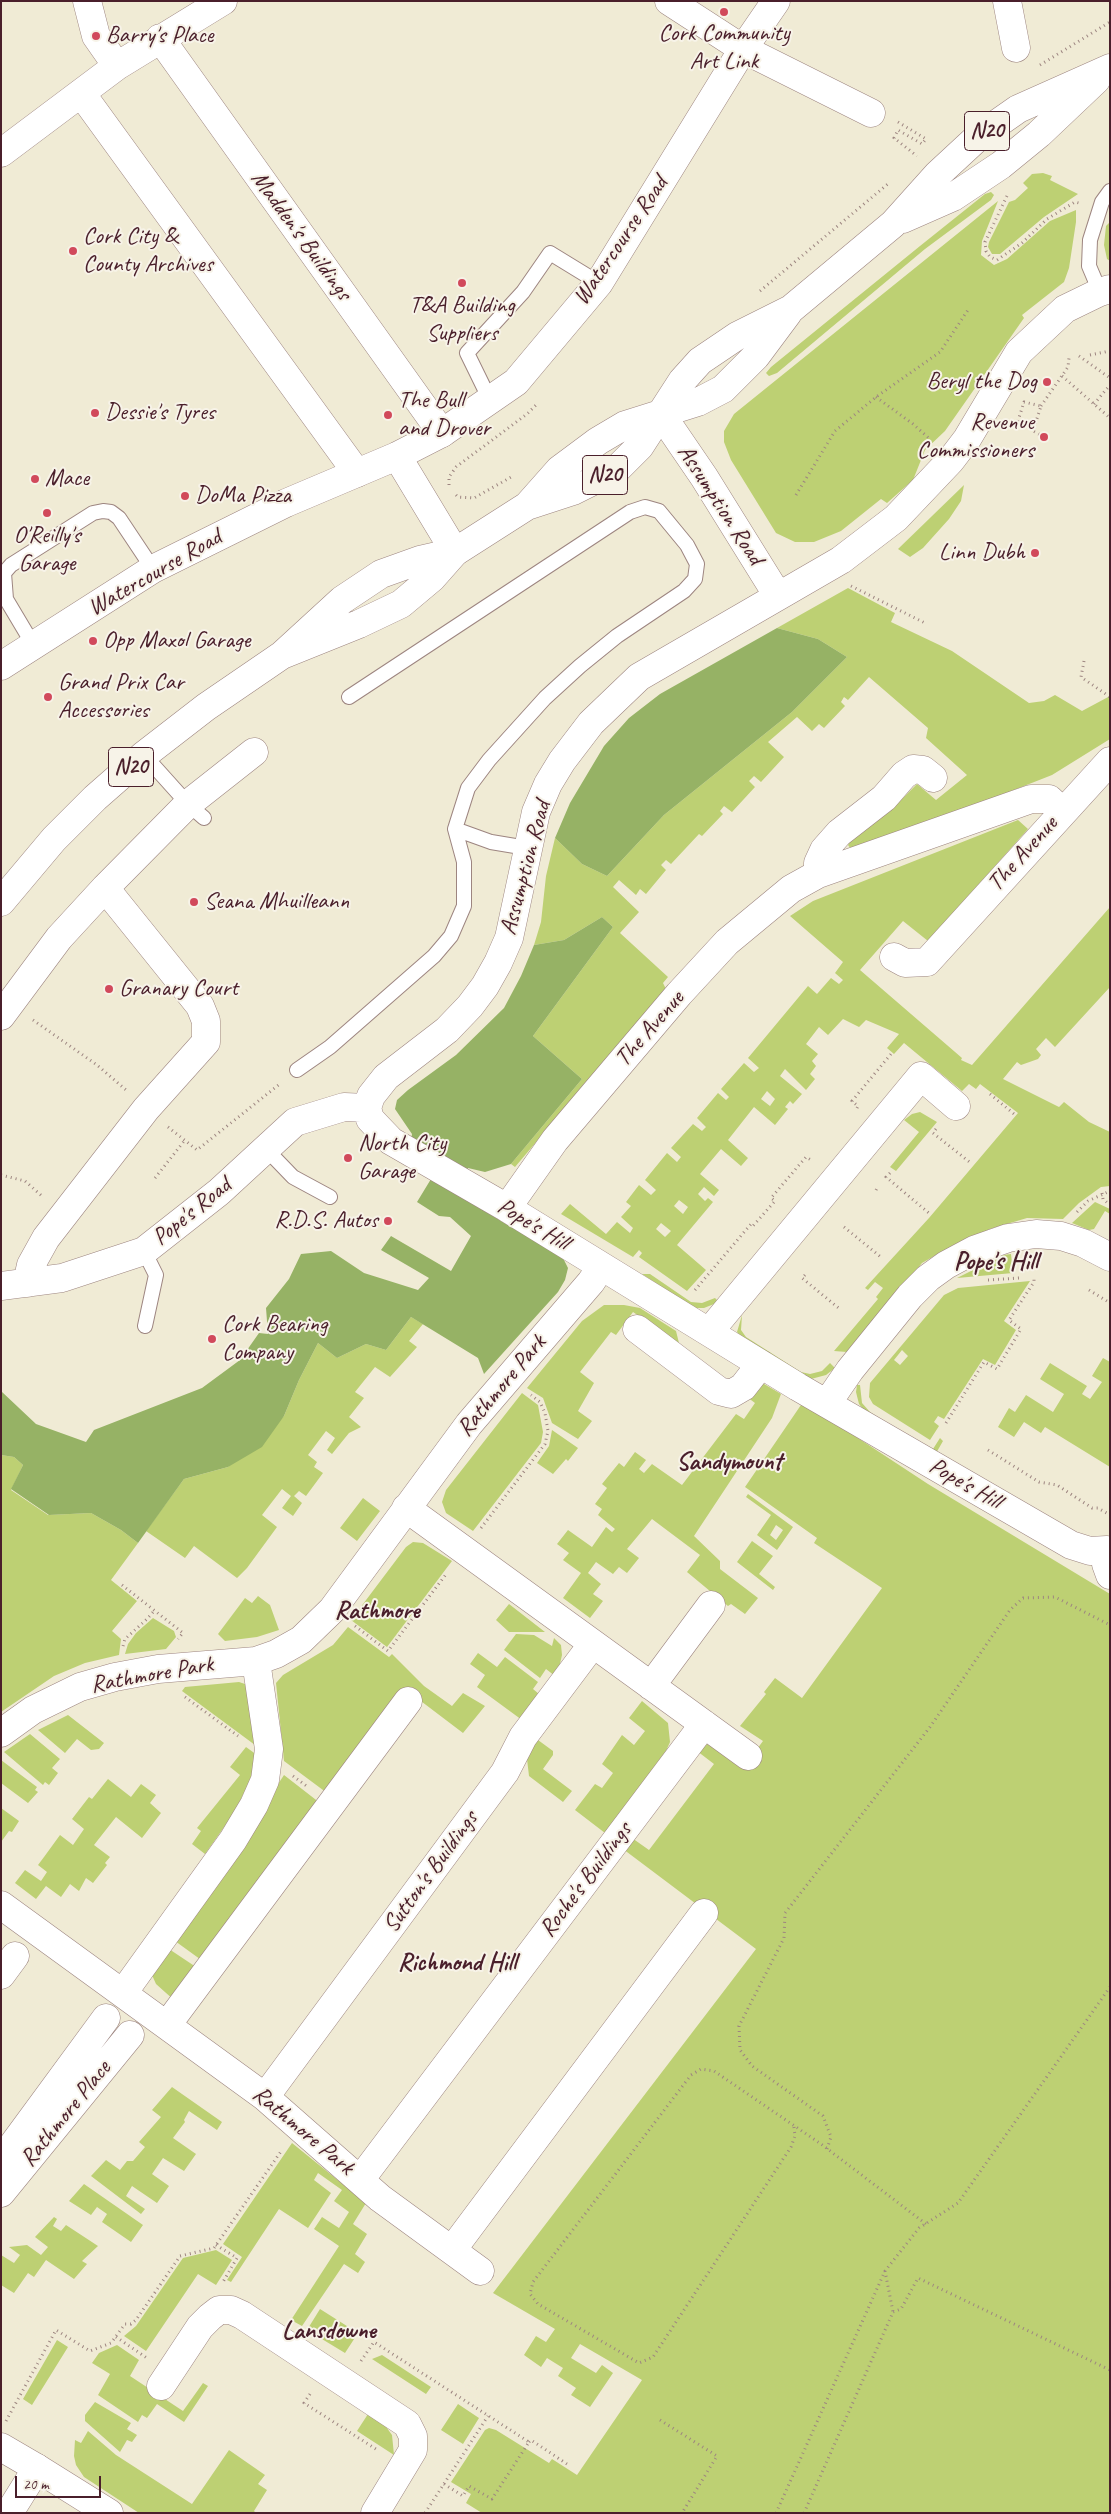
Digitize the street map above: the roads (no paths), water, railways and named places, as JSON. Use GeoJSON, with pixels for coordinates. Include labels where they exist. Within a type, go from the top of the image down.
{"type":"FeatureCollection","features":[{"type":"Feature","properties":{"kind":"main road"},"geometry":{"type":"LineString","coordinates":[[87,1],[96,36],[117,66]]}},
{"type":"Feature","properties":{"kind":"main road"},"geometry":{"type":"LineString","coordinates":[[1,153],[117,66],[223,1]]}},
{"type":"Feature","properties":{"kind":"main road"},"geometry":{"type":"LineString","coordinates":[[669,1],[743,50],[871,113]]}},
{"type":"Feature","properties":{"kind":"main road","name":"Watercourse Road"},"geometry":{"type":"LineString","coordinates":[[1,666],[153,568],[222,533],[397,456],[442,433],[516,382],[599,283],[743,50],[776,1]]}},
{"type":"Feature","properties":{"kind":"main road"},"geometry":{"type":"LineString","coordinates":[[1007,1],[1016,48]]}},
{"type":"Feature","properties":{"kind":"main road","name":"Madden's Buildings"},"geometry":{"type":"LineString","coordinates":[[160,38],[442,433]]}},
{"type":"Feature","properties":{"kind":"main road","name":"N20"},"geometry":{"type":"LineString","coordinates":[[894,224],[953,197],[1001,165],[1053,122],[1107,70]]}},
{"type":"Feature","properties":{"kind":"main road","name":"N20"},"geometry":{"type":"LineString","coordinates":[[661,414],[682,381],[700,361],[737,336],[790,309],[894,224],[937,175],[978,137],[1018,109],[1107,70]]}},
{"type":"Feature","properties":{"kind":"main road"},"geometry":{"type":"LineString","coordinates":[[81,93],[357,472]]}},
{"type":"Feature","properties":{"kind":"main road","name":"Assumption Road"},"geometry":{"type":"LineString","coordinates":[[367,1108],[371,1096],[386,1077],[447,1030],[470,1006],[485,986],[498,963],[508,938],[536,812],[548,784],[576,742],[612,702],[640,677],[669,658],[841,560],[896,518],[951,460],[967,438],[1019,352],[1065,309],[1105,290]]}},
{"type":"Feature","properties":{"kind":"main road","name":"N20"},"geometry":{"type":"LineString","coordinates":[[282,655],[359,624],[401,604],[432,578],[455,552],[527,506],[560,470],[598,441],[625,425],[698,402],[723,389],[756,356],[790,309]]}},
{"type":"Feature","properties":{"kind":"main road","name":"Assumption Road"},"geometry":{"type":"LineString","coordinates":[[661,414],[778,596]]}},
{"type":"Feature","properties":{"kind":"main road"},"geometry":{"type":"LineString","coordinates":[[397,456],[455,552]]}},
{"type":"Feature","properties":{"kind":"main road","name":"N20"},"geometry":{"type":"LineString","coordinates":[[1,902],[54,839],[95,798],[144,755],[206,707],[282,655],[342,600],[381,574],[420,560],[455,552]]}},
{"type":"Feature","properties":{"kind":"main road"},"geometry":{"type":"LineString","coordinates":[[6,1010],[58,938],[105,888],[130,863],[196,815],[254,752]]}},
{"type":"Feature","properties":{"kind":"main road","name":"The Avenue"},"geometry":{"type":"LineString","coordinates":[[894,957],[905,963],[927,962],[1062,811],[1110,761]]}},
{"type":"Feature","properties":{"kind":"main road"},"geometry":{"type":"LineString","coordinates":[[818,874],[818,863],[829,844],[839,833],[884,798],[904,775],[913,769],[923,770],[934,778]]}},
{"type":"Feature","properties":{"kind":"main road","name":"The Avenue"},"geometry":{"type":"LineString","coordinates":[[507,1208],[555,1140],[726,942],[783,894],[818,874],[1031,799],[1049,799],[1062,811]]}},
{"type":"Feature","properties":{"kind":"main road"},"geometry":{"type":"LineString","coordinates":[[14,1285],[31,1265],[46,1238],[146,1109],[206,1042],[206,1021],[200,1006],[105,888]]}},
{"type":"Feature","properties":{"kind":"main road"},"geometry":{"type":"LineString","coordinates":[[679,1361],[921,1076],[956,1106]]}},
{"type":"Feature","properties":{"kind":"main road","name":"Pope's Road"},"geometry":{"type":"LineString","coordinates":[[14,1285],[62,1278],[144,1251],[220,1192],[295,1122],[344,1107],[367,1108]]}},
{"type":"Feature","properties":{"kind":"main road","name":"Pope's Hill"},"geometry":{"type":"LineString","coordinates":[[367,1108],[370,1119],[391,1141],[507,1208],[761,1364],[828,1402],[921,1459],[1071,1545],[1090,1551],[1108,1562]]}},
{"type":"Feature","properties":{"kind":"main road"},"geometry":{"type":"LineString","coordinates":[[828,1402],[850,1370],[916,1290],[946,1265],[974,1250],[1008,1238],[1036,1234],[1061,1236],[1083,1243],[1110,1257]]}},
{"type":"Feature","properties":{"kind":"main road","name":"Rathmore Park"},"geometry":{"type":"LineString","coordinates":[[1,1733],[33,1710],[80,1687],[115,1677],[158,1669],[256,1661],[276,1654],[301,1640],[318,1625],[469,1424],[591,1282],[601,1266]]}},
{"type":"Feature","properties":{"kind":"main road"},"geometry":{"type":"LineString","coordinates":[[637,1329],[719,1391],[732,1394],[743,1387],[761,1364]]}},
{"type":"Feature","properties":{"kind":"main road"},"geometry":{"type":"LineString","coordinates":[[406,1508],[748,1756]]}},
{"type":"Feature","properties":{"kind":"main road"},"geometry":{"type":"LineString","coordinates":[[651,1686],[711,1605]]}},
{"type":"Feature","properties":{"kind":"main road","name":"Sutton's Buildings"},"geometry":{"type":"LineString","coordinates":[[265,2097],[505,1772],[523,1737],[592,1644]]}},
{"type":"Feature","properties":{"kind":"main road"},"geometry":{"type":"LineString","coordinates":[[122,1993],[234,1840],[254,1806],[264,1780],[269,1749],[256,1661]]}},
{"type":"Feature","properties":{"kind":"main road"},"geometry":{"type":"LineString","coordinates":[[167,2025],[408,1701]]}},
{"type":"Feature","properties":{"kind":"main road","name":"Roche's Buildings"},"geometry":{"type":"LineString","coordinates":[[360,2180],[704,1724]]}},
{"type":"Feature","properties":{"kind":"main road","name":"Rathmore Park"},"geometry":{"type":"LineString","coordinates":[[1,1905],[265,2097],[300,2125],[387,2203],[480,2271]]}},
{"type":"Feature","properties":{"kind":"main road"},"geometry":{"type":"LineString","coordinates":[[452,2250],[704,1913]]}},
{"type":"Feature","properties":{"kind":"main road"},"geometry":{"type":"LineString","coordinates":[[1,2161],[106,2018]]}},
{"type":"Feature","properties":{"kind":"main road","name":"Rathmore Place"},"geometry":{"type":"LineString","coordinates":[[1,2193],[130,2035]]}},
{"type":"Feature","properties":{"kind":"main road"},"geometry":{"type":"LineString","coordinates":[[161,2386],[200,2327],[210,2317],[219,2310],[231,2310],[242,2315],[407,2424],[413,2436],[414,2450],[376,2513]]}},
{"type":"Feature","properties":{"kind":"main road"},"geometry":{"type":"LineString","coordinates":[[3,2435],[37,2468],[109,2513]]}},
{"type":"Feature","properties":{"kind":"main road"},"geometry":{"type":"LineString","coordinates":[[9,2513],[37,2468]]}},
{"type":"Feature","properties":{"kind":"lane"},"geometry":{"type":"LineString","coordinates":[[1105,290],[1089,266],[1090,240],[1100,208],[1110,191]]}},
{"type":"Feature","properties":{"kind":"lane"},"geometry":{"type":"LineString","coordinates":[[490,400],[467,353],[522,292],[550,253],[599,283]]}},
{"type":"Feature","properties":{"kind":"lane"},"geometry":{"type":"LineString","coordinates":[[297,1070],[330,1047],[434,956],[451,936],[464,906],[464,862],[455,829],[468,788],[489,760],[545,698],[617,636],[684,591],[695,579],[697,564],[687,545],[659,511],[645,507],[630,512],[349,697]]}},
{"type":"Feature","properties":{"kind":"lane"},"geometry":{"type":"LineString","coordinates":[[34,646],[6,599],[4,572],[11,566],[93,513],[103,511],[111,512],[119,518],[153,568]]}},
{"type":"Feature","properties":{"kind":"lane"},"geometry":{"type":"LineString","coordinates":[[144,755],[196,815]]}},
{"type":"Feature","properties":{"kind":"lane"},"geometry":{"type":"LineString","coordinates":[[455,829],[491,842],[527,848]]}},
{"type":"Feature","properties":{"kind":"lane"},"geometry":{"type":"LineString","coordinates":[[266,1149],[293,1177],[330,1197]]}},
{"type":"Feature","properties":{"kind":"lane"},"geometry":{"type":"LineString","coordinates":[[144,1251],[156,1276],[145,1326]]}},
{"type":"Feature","properties":{"kind":"place","name":"Cork Community Art Link"},"geometry":{"type":"Point","coordinates":[724,12]}},
{"type":"Feature","properties":{"kind":"place","name":"Barry's Place"},"geometry":{"type":"Point","coordinates":[96,36]}},
{"type":"Feature","properties":{"kind":"place","name":"Cork City & County Archives"},"geometry":{"type":"Point","coordinates":[73,251]}},
{"type":"Feature","properties":{"kind":"place","name":"T&A Building Suppliers"},"geometry":{"type":"Point","coordinates":[462,283]}},
{"type":"Feature","properties":{"kind":"place","name":"Beryl the Dog"},"geometry":{"type":"Point","coordinates":[1047,382]}},
{"type":"Feature","properties":{"kind":"place","name":"Dessie's Tyres"},"geometry":{"type":"Point","coordinates":[95,413]}},
{"type":"Feature","properties":{"kind":"place","name":"The Bull and Drover"},"geometry":{"type":"Point","coordinates":[388,415]}},
{"type":"Feature","properties":{"kind":"place","name":"Revenue Commissioners"},"geometry":{"type":"Point","coordinates":[1044,437]}},
{"type":"Feature","properties":{"kind":"place","name":"Mace"},"geometry":{"type":"Point","coordinates":[35,479]}},
{"type":"Feature","properties":{"kind":"place","name":"DoMa Pizza"},"geometry":{"type":"Point","coordinates":[185,496]}},
{"type":"Feature","properties":{"kind":"place","name":"O'Reilly's Garage"},"geometry":{"type":"Point","coordinates":[47,513]}},
{"type":"Feature","properties":{"kind":"place","name":"Linn Dubh"},"geometry":{"type":"Point","coordinates":[1035,553]}},
{"type":"Feature","properties":{"kind":"place","name":"Opp Maxol Garage"},"geometry":{"type":"Point","coordinates":[93,641]}},
{"type":"Feature","properties":{"kind":"place","name":"Grand Prix Car Accessories"},"geometry":{"type":"Point","coordinates":[48,697]}},
{"type":"Feature","properties":{"kind":"place","name":"Seana Mhuilleann"},"geometry":{"type":"Point","coordinates":[194,902]}},
{"type":"Feature","properties":{"kind":"place","name":"Granary Court"},"geometry":{"type":"Point","coordinates":[109,989]}},
{"type":"Feature","properties":{"kind":"place","name":"North City Garage"},"geometry":{"type":"Point","coordinates":[348,1158]}},
{"type":"Feature","properties":{"kind":"place","name":"R.D.S. Autos"},"geometry":{"type":"Point","coordinates":[388,1221]}},
{"type":"Feature","properties":{"kind":"place","name":"Cork Bearing Company"},"geometry":{"type":"Point","coordinates":[212,1339]}},
{"type":"Feature","properties":{"kind":"district","name":"Pope's Hill"},"geometry":{"type":"Point","coordinates":[996,1262]}},
{"type":"Feature","properties":{"kind":"district","name":"Sandymount"},"geometry":{"type":"Point","coordinates":[729,1462]}},
{"type":"Feature","properties":{"kind":"district","name":"Rathmore"},"geometry":{"type":"Point","coordinates":[377,1611]}},
{"type":"Feature","properties":{"kind":"district","name":"Richmond Hill"},"geometry":{"type":"Point","coordinates":[457,1963]}},
{"type":"Feature","properties":{"kind":"district","name":"Lansdowne"},"geometry":{"type":"Point","coordinates":[329,2331]}}]}
